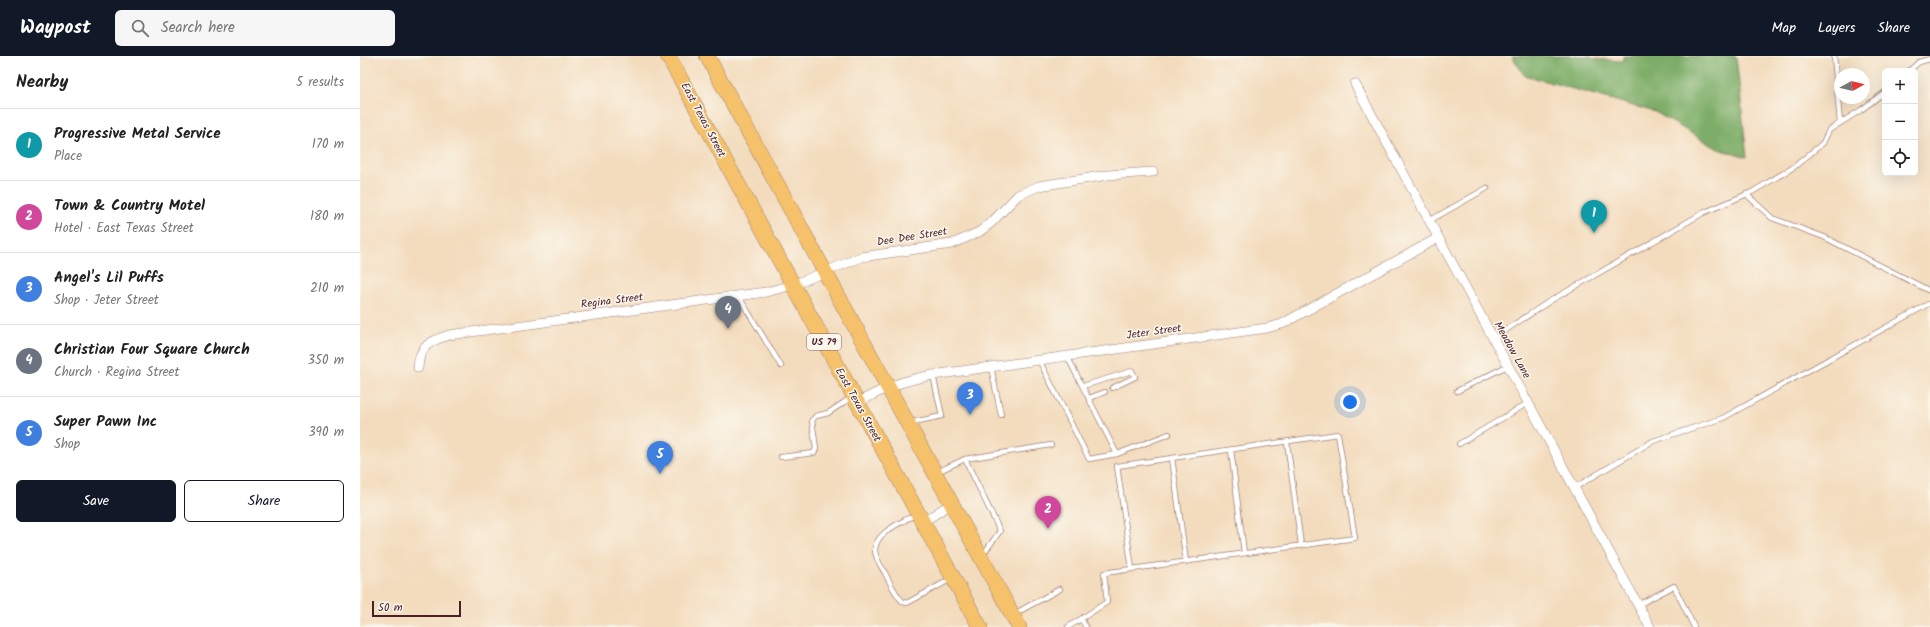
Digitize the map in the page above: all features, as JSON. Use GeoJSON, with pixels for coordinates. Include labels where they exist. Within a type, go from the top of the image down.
{"type":"FeatureCollection","features":[{"type":"Feature","properties":{"kind":"main road","name":"East Texas Street"},"geometry":{"type":"LineString","coordinates":[[668,56],[980,627]]}},
{"type":"Feature","properties":{"kind":"main road","name":"US 79"},"geometry":{"type":"LineString","coordinates":[[707,56],[1016,621]]}},
{"type":"Feature","properties":{"kind":"street","name":"Meadow Lane"},"geometry":{"type":"LineString","coordinates":[[1355,84],[1492,339],[1650,627]]}},
{"type":"Feature","properties":{"kind":"street","name":"Dee Dee Street"},"geometry":{"type":"LineString","coordinates":[[826,272],[861,257],[952,244],[967,238],[991,223],[1018,195],[1039,186],[1108,175],[1153,172]]}},
{"type":"Feature","properties":{"kind":"street","name":"Jeter Street"},"geometry":{"type":"LineString","coordinates":[[856,400],[888,386],[907,380],[933,375],[1267,328],[1282,324],[1438,238]]}},
{"type":"Feature","properties":{"kind":"street","name":"Regina Street"},"geometry":{"type":"LineString","coordinates":[[418,368],[418,357],[422,350],[438,338],[449,335],[739,297],[793,285],[826,272]]}},
{"type":"Feature","properties":{"kind":"street"},"geometry":{"type":"LineString","coordinates":[[920,518],[952,504]]}},
{"type":"Feature","properties":{"kind":"lane"},"geometry":{"type":"LineString","coordinates":[[1834,56],[1840,123]]}},
{"type":"Feature","properties":{"kind":"lane"},"geometry":{"type":"LineString","coordinates":[[1913,68],[1919,62],[1930,59]]}},
{"type":"Feature","properties":{"kind":"lane"},"geometry":{"type":"LineString","coordinates":[[1492,339],[1550,301],[1703,213],[1746,194],[1794,167],[1823,143],[1829,130],[1861,110],[1882,94]]}},
{"type":"Feature","properties":{"kind":"lane"},"geometry":{"type":"LineString","coordinates":[[1429,221],[1487,188]]}},
{"type":"Feature","properties":{"kind":"lane"},"geometry":{"type":"LineString","coordinates":[[1746,194],[1772,218],[1824,237],[1930,290]]}},
{"type":"Feature","properties":{"kind":"lane"},"geometry":{"type":"LineString","coordinates":[[739,297],[781,366]]}},
{"type":"Feature","properties":{"kind":"lane"},"geometry":{"type":"LineString","coordinates":[[1574,488],[1653,441],[1723,418],[1930,303]]}},
{"type":"Feature","properties":{"kind":"lane"},"geometry":{"type":"LineString","coordinates":[[1068,356],[1117,454]]}},
{"type":"Feature","properties":{"kind":"lane"},"geometry":{"type":"LineString","coordinates":[[1038,360],[1089,460],[1117,454],[1169,434]]}},
{"type":"Feature","properties":{"kind":"lane"},"geometry":{"type":"LineString","coordinates":[[1457,391],[1507,366]]}},
{"type":"Feature","properties":{"kind":"lane"},"geometry":{"type":"LineString","coordinates":[[991,367],[1001,415]]}},
{"type":"Feature","properties":{"kind":"lane"},"geometry":{"type":"LineString","coordinates":[[1083,386],[1132,371],[1135,377],[1112,388]]}},
{"type":"Feature","properties":{"kind":"lane"},"geometry":{"type":"LineString","coordinates":[[908,423],[942,416],[933,375]]}},
{"type":"Feature","properties":{"kind":"lane"},"geometry":{"type":"LineString","coordinates":[[1089,398],[1105,392]]}},
{"type":"Feature","properties":{"kind":"lane"},"geometry":{"type":"LineString","coordinates":[[781,458],[814,453],[816,449],[812,420],[816,416],[828,413],[856,400]]}},
{"type":"Feature","properties":{"kind":"lane"},"geometry":{"type":"LineString","coordinates":[[1458,444],[1528,403]]}},
{"type":"Feature","properties":{"kind":"lane"},"geometry":{"type":"LineString","coordinates":[[1099,573],[1104,573],[1186,562],[1355,538],[1338,434],[1117,466],[1132,569]]}},
{"type":"Feature","properties":{"kind":"lane"},"geometry":{"type":"LineString","coordinates":[[1287,442],[1301,545]]}},
{"type":"Feature","properties":{"kind":"lane"},"geometry":{"type":"LineString","coordinates":[[936,473],[965,459],[1051,445]]}},
{"type":"Feature","properties":{"kind":"lane"},"geometry":{"type":"LineString","coordinates":[[1231,450],[1244,553]]}},
{"type":"Feature","properties":{"kind":"lane"},"geometry":{"type":"LineString","coordinates":[[1172,458],[1186,562]]}},
{"type":"Feature","properties":{"kind":"lane"},"geometry":{"type":"LineString","coordinates":[[965,459],[1000,532],[982,558]]}},
{"type":"Feature","properties":{"kind":"lane"},"geometry":{"type":"LineString","coordinates":[[920,518],[890,529],[877,543],[875,550],[877,558],[898,597],[903,602],[907,602],[953,578]]}},
{"type":"Feature","properties":{"kind":"lane"},"geometry":{"type":"LineString","coordinates":[[1068,627],[1107,602],[1104,573]]}},
{"type":"Feature","properties":{"kind":"lane"},"geometry":{"type":"LineString","coordinates":[[1638,605],[1674,586],[1694,627]]}},
{"type":"Feature","properties":{"kind":"lane"},"geometry":{"type":"LineString","coordinates":[[1016,621],[1060,589]]}},
{"type":"Feature","properties":{"kind":"lane"},"geometry":{"type":"LineString","coordinates":[[1081,619],[1086,627]]}},
{"type":"Feature","properties":{"kind":"green space"},"geometry":{"type":"Polygon","coordinates":[[[1512,56],[1590,56],[1593,59],[1624,61],[1623,56],[1736,56],[1747,157],[1718,149],[1655,112],[1524,75],[1512,56]]]}},
{"type":"Feature","properties":{"kind":"place","name":"Progressive Metal Service"},"geometry":{"type":"Point","coordinates":[1594,233]}},
{"type":"Feature","properties":{"kind":"place","name":"Christian Four Square Church"},"geometry":{"type":"Point","coordinates":[728,329]}},
{"type":"Feature","properties":{"kind":"place","name":"Angel's Lil Puffs"},"geometry":{"type":"Point","coordinates":[970,415]}},
{"type":"Feature","properties":{"kind":"place","name":"Super Pawn Inc"},"geometry":{"type":"Point","coordinates":[660,474]}},
{"type":"Feature","properties":{"kind":"place","name":"Town & Country Motel"},"geometry":{"type":"Point","coordinates":[1048,529]}}]}
